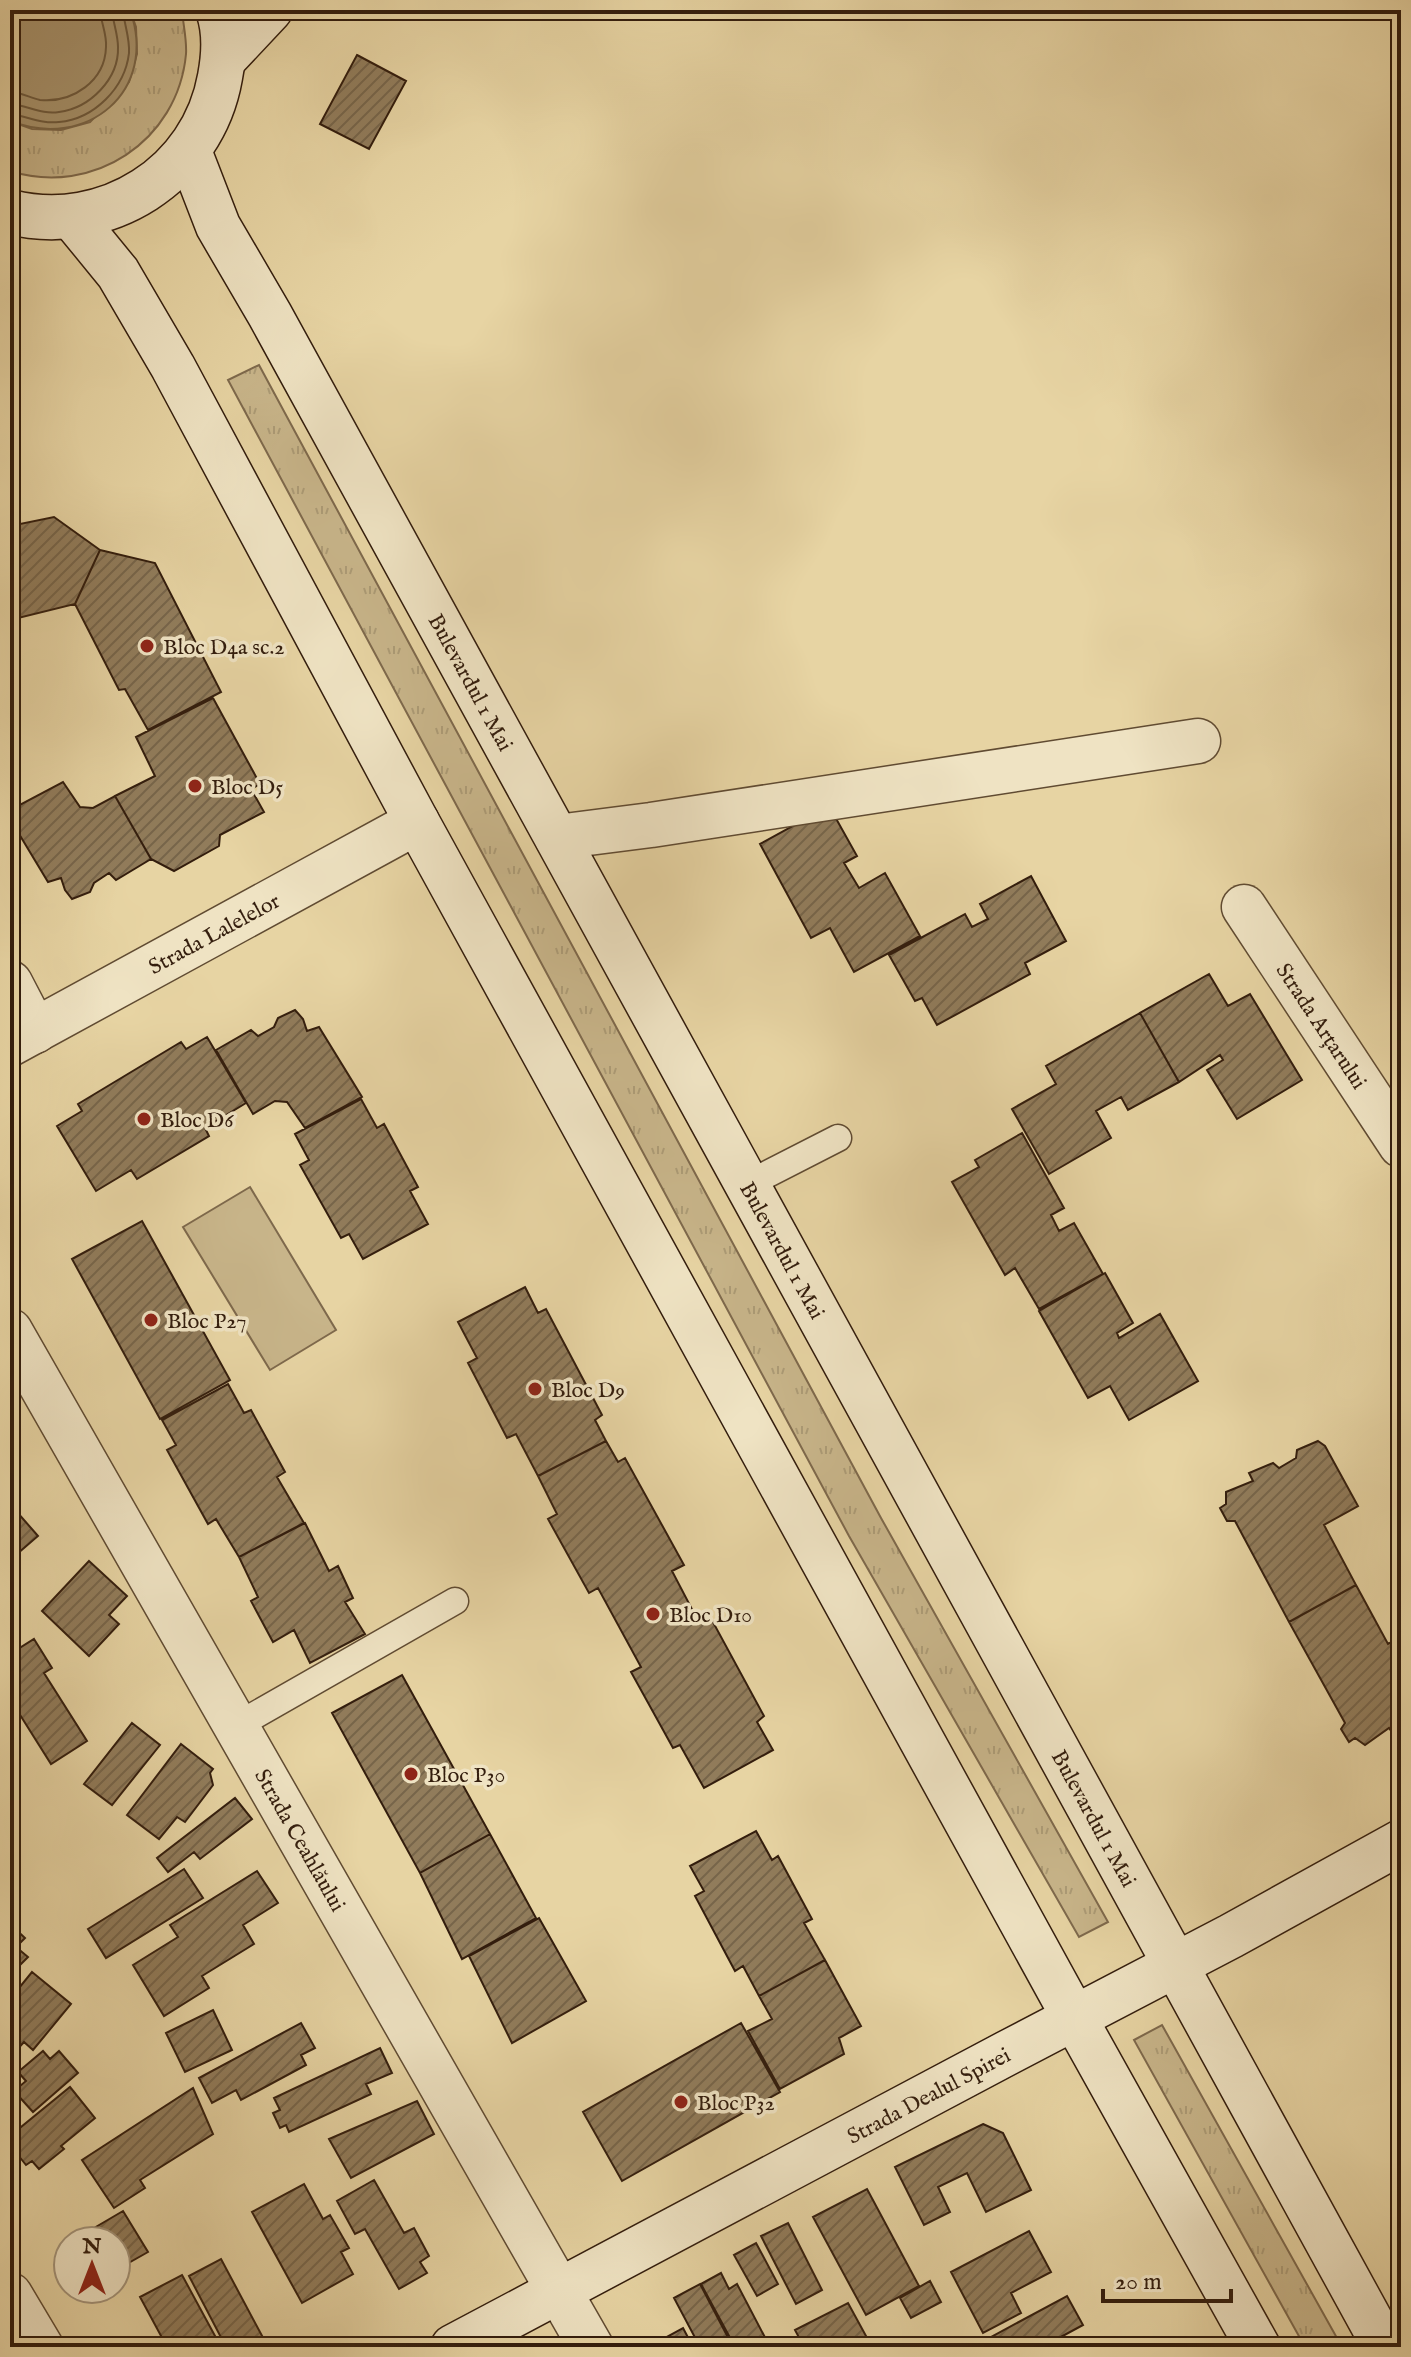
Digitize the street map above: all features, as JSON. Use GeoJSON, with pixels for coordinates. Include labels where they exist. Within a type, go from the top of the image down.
{"type":"FeatureCollection","features":[{"type":"Feature","properties":{"kind":"main road"},"geometry":{"type":"LineString","coordinates":[[10,212],[31,218],[73,218],[106,210],[138,196],[166,176],[189,151],[206,122],[217,92],[223,60],[218,10]]}},
{"type":"Feature","properties":{"kind":"main road"},"geometry":{"type":"LineString","coordinates":[[223,60],[270,10]]}},
{"type":"Feature","properties":{"kind":"main road","name":"Bulevardul 1 Mai"},"geometry":{"type":"LineString","coordinates":[[189,151],[218,226],[748,1184],[1385,2347]]}},
{"type":"Feature","properties":{"kind":"main road"},"geometry":{"type":"LineString","coordinates":[[73,218],[118,273],[173,367],[417,822],[1258,2347]]}},
{"type":"Feature","properties":{"kind":"main road"},"geometry":{"type":"LineString","coordinates":[[557,837],[1198,741]]}},
{"type":"Feature","properties":{"kind":"main road","name":"Strada Lalelelor"},"geometry":{"type":"LineString","coordinates":[[22,1038],[417,822]]}},
{"type":"Feature","properties":{"kind":"main road","name":"Strada Arțarului"},"geometry":{"type":"LineString","coordinates":[[1244,907],[1401,1145]]}},
{"type":"Feature","properties":{"kind":"main road"},"geometry":{"type":"LineString","coordinates":[[10,983],[22,1038]]}},
{"type":"Feature","properties":{"kind":"main road","name":"Strada Ceahlăului"},"geometry":{"type":"LineString","coordinates":[[10,1331],[591,2347]]}},
{"type":"Feature","properties":{"kind":"main road","name":"Strada Dealul Spirei"},"geometry":{"type":"LineString","coordinates":[[453,2347],[1075,2019],[1401,1842]]}},
{"type":"Feature","properties":{"kind":"main road"},"geometry":{"type":"LineString","coordinates":[[10,2295],[41,2347]]}},
{"type":"Feature","properties":{"kind":"lane"},"geometry":{"type":"LineString","coordinates":[[748,1184],[838,1138]]}},
{"type":"Feature","properties":{"kind":"lane"},"geometry":{"type":"LineString","coordinates":[[236,1726],[455,1601]]}},
{"type":"Feature","properties":{"kind":"green space"},"geometry":{"type":"Polygon","coordinates":[[[130,10],[182,10],[186,54],[180,85],[167,113],[149,136],[126,155],[100,168],[71,176],[41,177],[10,171],[10,121],[32,129],[61,130],[90,122],[129,82],[137,54],[136,27],[130,10]]]}},
{"type":"Feature","properties":{"kind":"green space"},"geometry":{"type":"Polygon","coordinates":[[[259,365],[881,1518],[1108,1922],[1079,1937],[849,1536],[228,380],[259,365]]]}},
{"type":"Feature","properties":{"kind":"green space"},"geometry":{"type":"Polygon","coordinates":[[[250,1187],[336,1330],[270,1370],[183,1227],[250,1187]]]}},
{"type":"Feature","properties":{"kind":"green space"},"geometry":{"type":"Polygon","coordinates":[[[1162,2025],[1342,2347],[1305,2347],[1134,2040],[1162,2025]]]}},
{"type":"Feature","properties":{"kind":"water"},"geometry":{"type":"Polygon","coordinates":[[[10,10],[130,10],[136,39],[134,66],[125,89],[110,107],[89,120],[65,128],[38,128],[10,121],[10,10]]]}},
{"type":"Feature","properties":{"kind":"building"},"geometry":{"type":"Polygon","coordinates":[[[357,55],[406,81],[369,149],[320,124],[357,55]]]}},
{"type":"Feature","properties":{"kind":"building"},"geometry":{"type":"Polygon","coordinates":[[[54,517],[100,550],[75,604],[10,620],[10,526],[54,517]]]}},
{"type":"Feature","properties":{"kind":"building","name":"Bloc D4a sc.2"},"geometry":{"type":"Polygon","coordinates":[[[100,550],[155,563],[221,692],[148,730],[125,689],[119,690],[75,604],[100,550]]]}},
{"type":"Feature","properties":{"kind":"building","name":"Bloc D5"},"geometry":{"type":"Polygon","coordinates":[[[213,698],[260,784],[251,789],[264,812],[220,835],[219,846],[174,871],[151,859],[115,796],[155,776],[136,737],[213,698]]]}},
{"type":"Feature","properties":{"kind":"building"},"geometry":{"type":"Polygon","coordinates":[[[63,782],[80,807],[93,808],[115,796],[151,859],[116,880],[109,873],[94,883],[90,892],[72,899],[61,878],[48,882],[10,819],[10,810],[63,782]]]}},
{"type":"Feature","properties":{"kind":"building"},"geometry":{"type":"Polygon","coordinates":[[[829,806],[857,856],[844,863],[859,888],[885,873],[920,936],[854,972],[830,928],[811,938],[760,844],[829,806]]]}},
{"type":"Feature","properties":{"kind":"building"},"geometry":{"type":"Polygon","coordinates":[[[1031,876],[1066,941],[1025,963],[1030,974],[937,1025],[922,998],[915,1001],[889,955],[965,914],[972,927],[988,919],[980,904],[1031,876]]]}},
{"type":"Feature","properties":{"kind":"building"},"geometry":{"type":"Polygon","coordinates":[[[1209,974],[1228,1006],[1250,994],[1302,1080],[1237,1119],[1207,1070],[1223,1060],[1220,1055],[1179,1082],[1140,1013],[1209,974]]]}},
{"type":"Feature","properties":{"kind":"building"},"geometry":{"type":"Polygon","coordinates":[[[295,1010],[303,1019],[307,1031],[319,1027],[362,1097],[305,1128],[287,1102],[275,1101],[253,1114],[216,1050],[251,1030],[258,1036],[274,1027],[278,1018],[295,1010]]]}},
{"type":"Feature","properties":{"kind":"building"},"geometry":{"type":"Polygon","coordinates":[[[1140,1013],[1179,1082],[1128,1110],[1121,1097],[1096,1111],[1111,1138],[1049,1174],[1012,1109],[1056,1084],[1046,1066],[1140,1013]]]}},
{"type":"Feature","properties":{"kind":"building","name":"Bloc D6"},"geometry":{"type":"Polygon","coordinates":[[[207,1037],[246,1103],[205,1128],[209,1136],[137,1179],[131,1170],[96,1191],[57,1126],[82,1111],[78,1104],[181,1042],[186,1049],[207,1037]]]}},
{"type":"Feature","properties":{"kind":"building"},"geometry":{"type":"Polygon","coordinates":[[[361,1099],[377,1128],[384,1124],[418,1187],[410,1191],[428,1224],[363,1259],[349,1234],[341,1238],[300,1165],[309,1160],[295,1134],[361,1099]]]}},
{"type":"Feature","properties":{"kind":"building"},"geometry":{"type":"Polygon","coordinates":[[[1022,1133],[1064,1208],[1051,1215],[1059,1231],[1074,1223],[1103,1274],[1039,1309],[1015,1268],[1005,1275],[952,1182],[979,1167],[975,1160],[1022,1133]]]}},
{"type":"Feature","properties":{"kind":"building","name":"Bloc P27"},"geometry":{"type":"Polygon","coordinates":[[[142,1221],[230,1380],[160,1419],[72,1259],[142,1221]]]}},
{"type":"Feature","properties":{"kind":"building"},"geometry":{"type":"Polygon","coordinates":[[[1105,1273],[1133,1323],[1117,1333],[1119,1338],[1160,1314],[1198,1381],[1129,1420],[1110,1386],[1088,1398],[1039,1311],[1105,1273]]]}},
{"type":"Feature","properties":{"kind":"building","name":"Bloc D9"},"geometry":{"type":"Polygon","coordinates":[[[525,1287],[538,1313],[546,1309],[602,1415],[595,1420],[606,1441],[538,1476],[516,1434],[507,1438],[468,1363],[477,1358],[458,1322],[525,1287]]]}},
{"type":"Feature","properties":{"kind":"building"},"geometry":{"type":"Polygon","coordinates":[[[228,1384],[244,1413],[251,1410],[285,1472],[277,1477],[304,1523],[239,1557],[216,1519],[208,1524],[167,1450],[176,1445],[162,1420],[228,1384]]]}},
{"type":"Feature","properties":{"kind":"building","name":"Bloc D10"},"geometry":{"type":"Polygon","coordinates":[[[606,1441],[618,1462],[625,1458],[684,1565],[672,1571],[696,1617],[707,1611],[764,1716],[757,1722],[773,1750],[704,1788],[680,1745],[673,1748],[631,1672],[641,1667],[598,1588],[589,1593],[548,1519],[557,1514],[538,1476],[606,1441]]]}},
{"type":"Feature","properties":{"kind":"building"},"geometry":{"type":"Polygon","coordinates":[[[1318,1441],[1325,1446],[1358,1506],[1324,1525],[1356,1585],[1289,1622],[1235,1521],[1227,1521],[1220,1508],[1226,1504],[1226,1492],[1253,1481],[1249,1473],[1273,1463],[1279,1468],[1296,1458],[1297,1450],[1318,1441]]]}},
{"type":"Feature","properties":{"kind":"building"},"geometry":{"type":"Polygon","coordinates":[[[10,1504],[38,1536],[10,1560],[10,1504]]]}},
{"type":"Feature","properties":{"kind":"building"},"geometry":{"type":"Polygon","coordinates":[[[305,1523],[329,1571],[338,1566],[353,1598],[345,1602],[365,1634],[310,1663],[294,1630],[273,1642],[251,1601],[258,1597],[239,1557],[305,1523]]]}},
{"type":"Feature","properties":{"kind":"building"},"geometry":{"type":"Polygon","coordinates":[[[89,1561],[127,1596],[109,1615],[119,1624],[89,1656],[42,1611],[89,1561]]]}},
{"type":"Feature","properties":{"kind":"building"},"geometry":{"type":"Polygon","coordinates":[[[1356,1585],[1388,1644],[1401,1637],[1401,1729],[1394,1735],[1389,1728],[1365,1745],[1355,1738],[1349,1742],[1341,1729],[1345,1723],[1289,1622],[1356,1585]]]}},
{"type":"Feature","properties":{"kind":"building"},"geometry":{"type":"Polygon","coordinates":[[[34,1639],[52,1668],[44,1673],[87,1741],[51,1764],[10,1699],[10,1654],[34,1639]]]}},
{"type":"Feature","properties":{"kind":"building","name":"Bloc P30"},"geometry":{"type":"Polygon","coordinates":[[[402,1675],[490,1834],[420,1873],[332,1713],[402,1675]]]}},
{"type":"Feature","properties":{"kind":"building"},"geometry":{"type":"Polygon","coordinates":[[[132,1723],[160,1745],[112,1805],[84,1784],[132,1723]]]}},
{"type":"Feature","properties":{"kind":"building"},"geometry":{"type":"Polygon","coordinates":[[[181,1744],[213,1769],[210,1773],[213,1785],[185,1822],[177,1817],[159,1839],[127,1815],[181,1744]]]}},
{"type":"Feature","properties":{"kind":"building"},"geometry":{"type":"Polygon","coordinates":[[[235,1798],[252,1819],[200,1859],[194,1852],[168,1872],[157,1858],[235,1798]]]}},
{"type":"Feature","properties":{"kind":"building"},"geometry":{"type":"Polygon","coordinates":[[[756,1831],[772,1860],[778,1856],[812,1919],[804,1923],[825,1960],[759,1996],[743,1966],[735,1971],[695,1896],[704,1891],[690,1866],[756,1831]]]}},
{"type":"Feature","properties":{"kind":"building"},"geometry":{"type":"Polygon","coordinates":[[[490,1834],[536,1918],[462,1959],[420,1873],[490,1834]]]}},
{"type":"Feature","properties":{"kind":"building"},"geometry":{"type":"Polygon","coordinates":[[[184,1869],[203,1898],[106,1958],[88,1929],[184,1869]]]}},
{"type":"Feature","properties":{"kind":"building"},"geometry":{"type":"Polygon","coordinates":[[[257,1871],[278,1903],[243,1925],[254,1944],[202,1976],[209,1988],[164,2016],[133,1965],[178,1937],[170,1925],[257,1871]]]}},
{"type":"Feature","properties":{"kind":"building"},"geometry":{"type":"Polygon","coordinates":[[[539,1918],[586,2001],[512,2043],[469,1956],[539,1918]]]}},
{"type":"Feature","properties":{"kind":"building"},"geometry":{"type":"Polygon","coordinates":[[[10,1924],[25,1938],[16,1947],[28,1957],[10,1975],[10,1924]]]}},
{"type":"Feature","properties":{"kind":"building"},"geometry":{"type":"Polygon","coordinates":[[[825,1960],[861,2026],[839,2038],[844,2054],[780,2089],[748,2031],[772,2019],[759,1996],[825,1960]]]}},
{"type":"Feature","properties":{"kind":"building"},"geometry":{"type":"Polygon","coordinates":[[[32,1972],[71,2004],[33,2050],[24,2042],[14,2053],[10,2049],[10,1999],[32,1972]]]}},
{"type":"Feature","properties":{"kind":"building"},"geometry":{"type":"Polygon","coordinates":[[[213,2010],[232,2050],[185,2072],[166,2033],[213,2010]]]}},
{"type":"Feature","properties":{"kind":"building"},"geometry":{"type":"Polygon","coordinates":[[[301,2023],[315,2048],[301,2055],[306,2065],[241,2100],[236,2090],[212,2103],[199,2078],[301,2023]]]}},
{"type":"Feature","properties":{"kind":"building","name":"Bloc P32"},"geometry":{"type":"Polygon","coordinates":[[[741,2023],[780,2092],[622,2181],[583,2112],[741,2023]]]}},
{"type":"Feature","properties":{"kind":"building"},"geometry":{"type":"Polygon","coordinates":[[[380,2048],[392,2073],[366,2084],[371,2094],[289,2132],[286,2125],[280,2128],[273,2113],[280,2110],[274,2098],[380,2048]]]}},
{"type":"Feature","properties":{"kind":"building"},"geometry":{"type":"Polygon","coordinates":[[[43,2051],[50,2059],[59,2051],[78,2073],[33,2112],[14,2091],[26,2081],[18,2072],[43,2051]]]}},
{"type":"Feature","properties":{"kind":"building"},"geometry":{"type":"Polygon","coordinates":[[[70,2087],[95,2118],[39,2169],[32,2161],[26,2165],[10,2145],[10,2136],[70,2087]]]}},
{"type":"Feature","properties":{"kind":"building"},"geometry":{"type":"Polygon","coordinates":[[[193,2088],[213,2134],[140,2180],[145,2188],[114,2208],[82,2160],[193,2088]]]}},
{"type":"Feature","properties":{"kind":"building"},"geometry":{"type":"Polygon","coordinates":[[[417,2101],[434,2134],[351,2178],[329,2139],[417,2101]]]}},
{"type":"Feature","properties":{"kind":"building"},"geometry":{"type":"Polygon","coordinates":[[[983,2124],[1003,2133],[1031,2190],[986,2212],[967,2173],[938,2187],[950,2212],[924,2225],[895,2167],[983,2124]]]}},
{"type":"Feature","properties":{"kind":"building"},"geometry":{"type":"Polygon","coordinates":[[[374,2180],[404,2233],[414,2228],[429,2256],[420,2262],[427,2273],[399,2289],[365,2229],[355,2234],[337,2201],[374,2180]]]}},
{"type":"Feature","properties":{"kind":"building"},"geometry":{"type":"Polygon","coordinates":[[[304,2184],[323,2219],[330,2215],[349,2248],[341,2252],[353,2274],[302,2303],[252,2212],[304,2184]]]}},
{"type":"Feature","properties":{"kind":"building"},"geometry":{"type":"Polygon","coordinates":[[[867,2189],[919,2286],[866,2315],[813,2217],[867,2189]]]}},
{"type":"Feature","properties":{"kind":"building"},"geometry":{"type":"Polygon","coordinates":[[[123,2211],[132,2225],[99,2225],[123,2211]]]}},
{"type":"Feature","properties":{"kind":"building"},"geometry":{"type":"Polygon","coordinates":[[[788,2223],[822,2290],[796,2304],[761,2236],[788,2223]]]}},
{"type":"Feature","properties":{"kind":"building"},"geometry":{"type":"Polygon","coordinates":[[[132,2226],[148,2252],[132,2261],[132,2226]]]}},
{"type":"Feature","properties":{"kind":"building"},"geometry":{"type":"Polygon","coordinates":[[[1029,2231],[1051,2272],[1011,2293],[1021,2313],[983,2333],[951,2272],[1029,2231]]]}},
{"type":"Feature","properties":{"kind":"building"},"geometry":{"type":"Polygon","coordinates":[[[756,2243],[778,2284],[757,2296],[734,2255],[756,2243]]]}},
{"type":"Feature","properties":{"kind":"building"},"geometry":{"type":"Polygon","coordinates":[[[221,2259],[268,2347],[226,2347],[189,2276],[221,2259]]]}},
{"type":"Feature","properties":{"kind":"building"},"geometry":{"type":"Polygon","coordinates":[[[721,2273],[729,2289],[737,2284],[770,2347],[735,2347],[701,2284],[721,2273]]]}},
{"type":"Feature","properties":{"kind":"building"},"geometry":{"type":"Polygon","coordinates":[[[182,2275],[221,2347],[167,2347],[140,2297],[182,2275]]]}},
{"type":"Feature","properties":{"kind":"building"},"geometry":{"type":"Polygon","coordinates":[[[930,2281],[941,2302],[911,2318],[900,2298],[930,2281]]]}},
{"type":"Feature","properties":{"kind":"building"},"geometry":{"type":"Polygon","coordinates":[[[700,2284],[733,2347],[700,2347],[674,2298],[700,2284]]]}},
{"type":"Feature","properties":{"kind":"building"},"geometry":{"type":"Polygon","coordinates":[[[1067,2296],[1083,2325],[1057,2339],[1061,2347],[980,2347],[978,2344],[1067,2296]]]}},
{"type":"Feature","properties":{"kind":"building"},"geometry":{"type":"Polygon","coordinates":[[[848,2303],[872,2347],[804,2347],[795,2330],[848,2303]]]}},
{"type":"Feature","properties":{"kind":"building"},"geometry":{"type":"Polygon","coordinates":[[[683,2328],[693,2347],[650,2347],[650,2346],[683,2328]]]}},
{"type":"Feature","properties":{"kind":"place","name":"Bloc D4a sc.2"},"geometry":{"type":"Point","coordinates":[147,646]}},
{"type":"Feature","properties":{"kind":"place","name":"Bloc D5"},"geometry":{"type":"Point","coordinates":[195,786]}},
{"type":"Feature","properties":{"kind":"place","name":"Bloc D6"},"geometry":{"type":"Point","coordinates":[144,1119]}},
{"type":"Feature","properties":{"kind":"place","name":"Bloc P27"},"geometry":{"type":"Point","coordinates":[151,1320]}},
{"type":"Feature","properties":{"kind":"place","name":"Bloc D9"},"geometry":{"type":"Point","coordinates":[535,1389]}},
{"type":"Feature","properties":{"kind":"place","name":"Bloc D10"},"geometry":{"type":"Point","coordinates":[653,1614]}},
{"type":"Feature","properties":{"kind":"place","name":"Bloc P30"},"geometry":{"type":"Point","coordinates":[411,1774]}},
{"type":"Feature","properties":{"kind":"place","name":"Bloc P32"},"geometry":{"type":"Point","coordinates":[681,2102]}}]}
